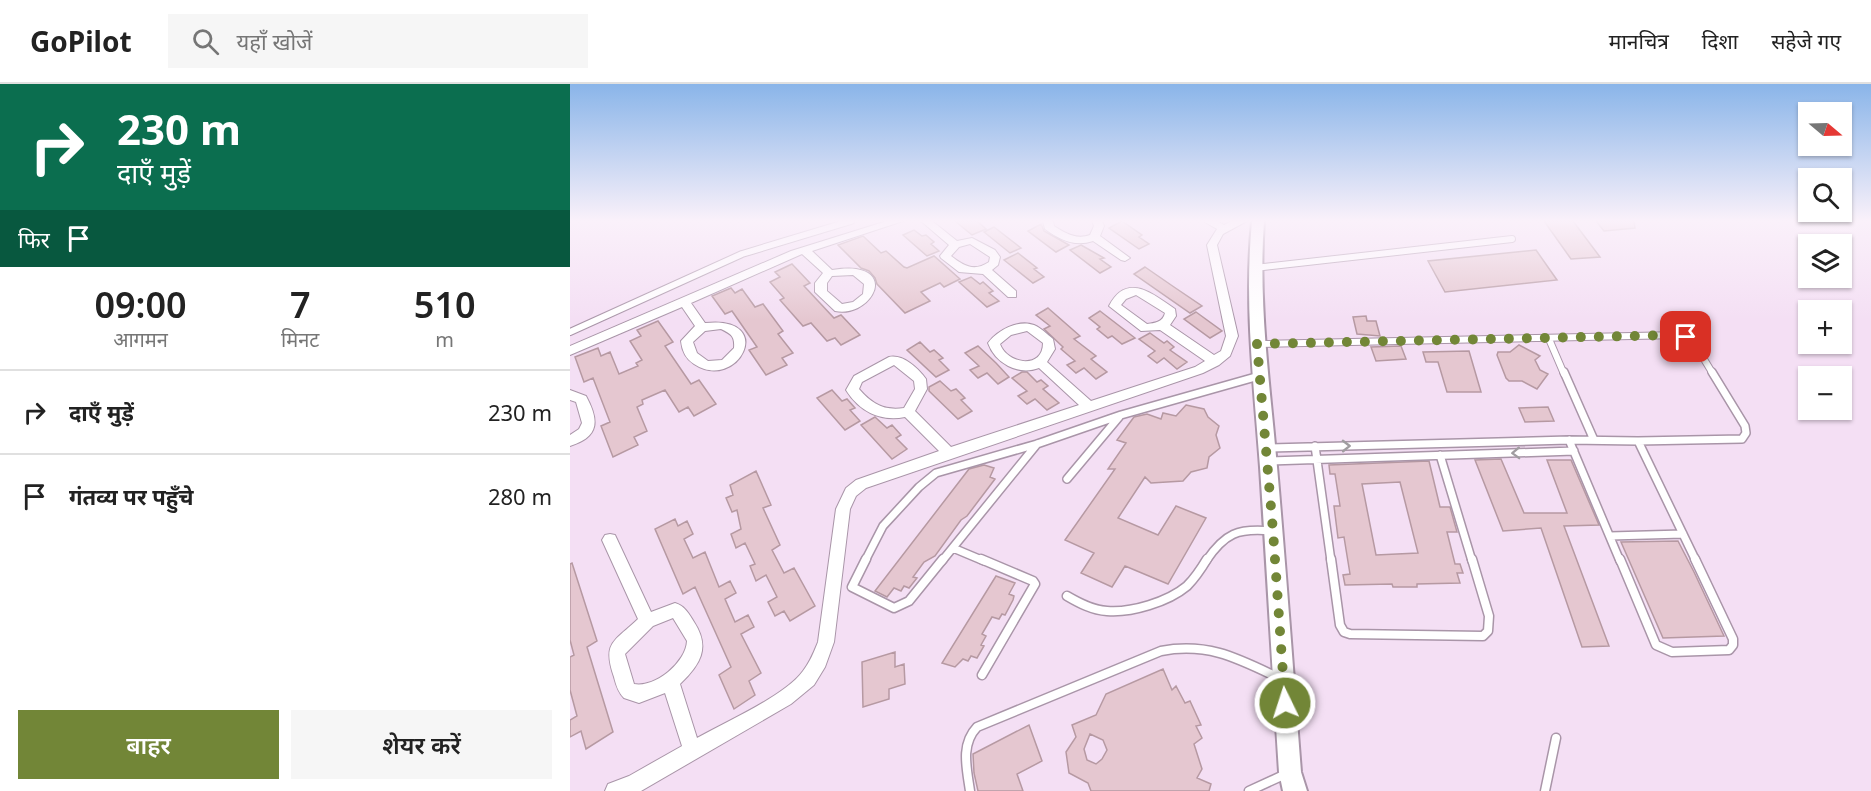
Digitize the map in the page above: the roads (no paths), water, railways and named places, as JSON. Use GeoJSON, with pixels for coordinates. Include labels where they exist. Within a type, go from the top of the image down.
{"type":"FeatureCollection","features":[{"type":"Feature","properties":{"kind":"street"},"geometry":{"type":"LineString","coordinates":[[570,351],[683,300],[794,254]]}},
{"type":"Feature","properties":{"kind":"street"},"geometry":{"type":"LineString","coordinates":[[808,254],[829,273]]}},
{"type":"Feature","properties":{"kind":"street"},"geometry":{"type":"LineString","coordinates":[[947,254],[945,256],[950,262],[969,272],[985,270],[995,260],[992,254]]}},
{"type":"Feature","properties":{"kind":"street"},"geometry":{"type":"LineString","coordinates":[[1119,254],[1125,258]]}},
{"type":"Feature","properties":{"kind":"street"},"geometry":{"type":"LineString","coordinates":[[615,791],[634,784],[785,698],[808,679],[819,661],[826,642],[843,509],[851,492],[861,484],[1199,370],[1226,353],[1232,336],[1214,254]]}},
{"type":"Feature","properties":{"kind":"street"},"geometry":{"type":"LineString","coordinates":[[1256,254],[1259,376],[1267,454],[1290,772],[1295,791]]}},
{"type":"Feature","properties":{"kind":"street"},"geometry":{"type":"LineString","coordinates":[[985,270],[1012,294]]}},
{"type":"Feature","properties":{"kind":"street"},"geometry":{"type":"LineString","coordinates":[[683,300],[702,327]]}},
{"type":"Feature","properties":{"kind":"street"},"geometry":{"type":"LineString","coordinates":[[1162,326],[1215,362]]}},
{"type":"Feature","properties":{"kind":"street"},"geometry":{"type":"LineString","coordinates":[[908,412],[922,384],[901,362],[888,362],[858,379],[853,385],[852,390],[868,408],[873,411],[908,412],[949,453]]}},
{"type":"Feature","properties":{"kind":"street"},"geometry":{"type":"LineString","coordinates":[[1040,362],[1090,407]]}},
{"type":"Feature","properties":{"kind":"street"},"geometry":{"type":"LineString","coordinates":[[570,395],[581,399],[590,417],[586,430],[570,441]]}},
{"type":"Feature","properties":{"kind":"street"},"geometry":{"type":"LineString","coordinates":[[610,540],[647,621]]}},
{"type":"Feature","properties":{"kind":"street"},"geometry":{"type":"LineString","coordinates":[[675,610],[679,612],[695,640],[694,655],[670,681],[651,692],[639,694],[631,692],[626,687],[615,655],[616,650],[647,621],[675,610]]}},
{"type":"Feature","properties":{"kind":"street"},"geometry":{"type":"LineString","coordinates":[[670,681],[692,749]]}},
{"type":"Feature","properties":{"kind":"lane"},"geometry":{"type":"LineString","coordinates":[[570,332],[742,254]]}},
{"type":"Feature","properties":{"kind":"lane"},"geometry":{"type":"LineString","coordinates":[[1255,268],[1379,254]]}},
{"type":"Feature","properties":{"kind":"lane"},"geometry":{"type":"LineString","coordinates":[[1257,344],[1680,335],[1693,341],[1745,426],[1746,433],[1742,439],[1569,440],[1315,446],[1267,454]]}},
{"type":"Feature","properties":{"kind":"lane"},"geometry":{"type":"LineString","coordinates":[[1549,339],[1594,440]]}},
{"type":"Feature","properties":{"kind":"lane"},"geometry":{"type":"LineString","coordinates":[[1037,444],[909,601],[894,608],[852,587],[883,526],[927,479],[950,468],[1037,444],[1121,415],[1259,376]]}},
{"type":"Feature","properties":{"kind":"lane"},"geometry":{"type":"LineString","coordinates":[[1066,479],[1121,415]]}},
{"type":"Feature","properties":{"kind":"lane"},"geometry":{"type":"LineString","coordinates":[[1569,440],[1656,645],[1672,652],[1729,650],[1733,645],[1733,639],[1638,441]]}},
{"type":"Feature","properties":{"kind":"lane"},"geometry":{"type":"LineString","coordinates":[[1460,443],[1462,454]]}},
{"type":"Feature","properties":{"kind":"lane"},"geometry":{"type":"LineString","coordinates":[[1315,446],[1340,625],[1344,632],[1350,634],[1483,636],[1488,632],[1488,616],[1440,455]]}},
{"type":"Feature","properties":{"kind":"lane"},"geometry":{"type":"LineString","coordinates":[[1267,454],[1317,459],[1574,451]]}},
{"type":"Feature","properties":{"kind":"lane"},"geometry":{"type":"LineString","coordinates":[[1067,596],[1094,609],[1109,612],[1125,610],[1169,597],[1189,585],[1226,538],[1241,531],[1273,531]]}},
{"type":"Feature","properties":{"kind":"lane"},"geometry":{"type":"LineString","coordinates":[[1610,536],[1683,534]]}},
{"type":"Feature","properties":{"kind":"lane"},"geometry":{"type":"LineString","coordinates":[[953,548],[1033,581],[1035,585],[982,675]]}},
{"type":"Feature","properties":{"kind":"lane"},"geometry":{"type":"LineString","coordinates":[[970,791],[966,744],[968,734],[977,727],[1161,651],[1177,647],[1206,647],[1220,651],[1283,680]]}},
{"type":"Feature","properties":{"kind":"lane"},"geometry":{"type":"LineString","coordinates":[[1545,791],[1556,738]]}},
{"type":"Feature","properties":{"kind":"lane"},"geometry":{"type":"LineString","coordinates":[[1249,791],[1290,772]]}}]}
